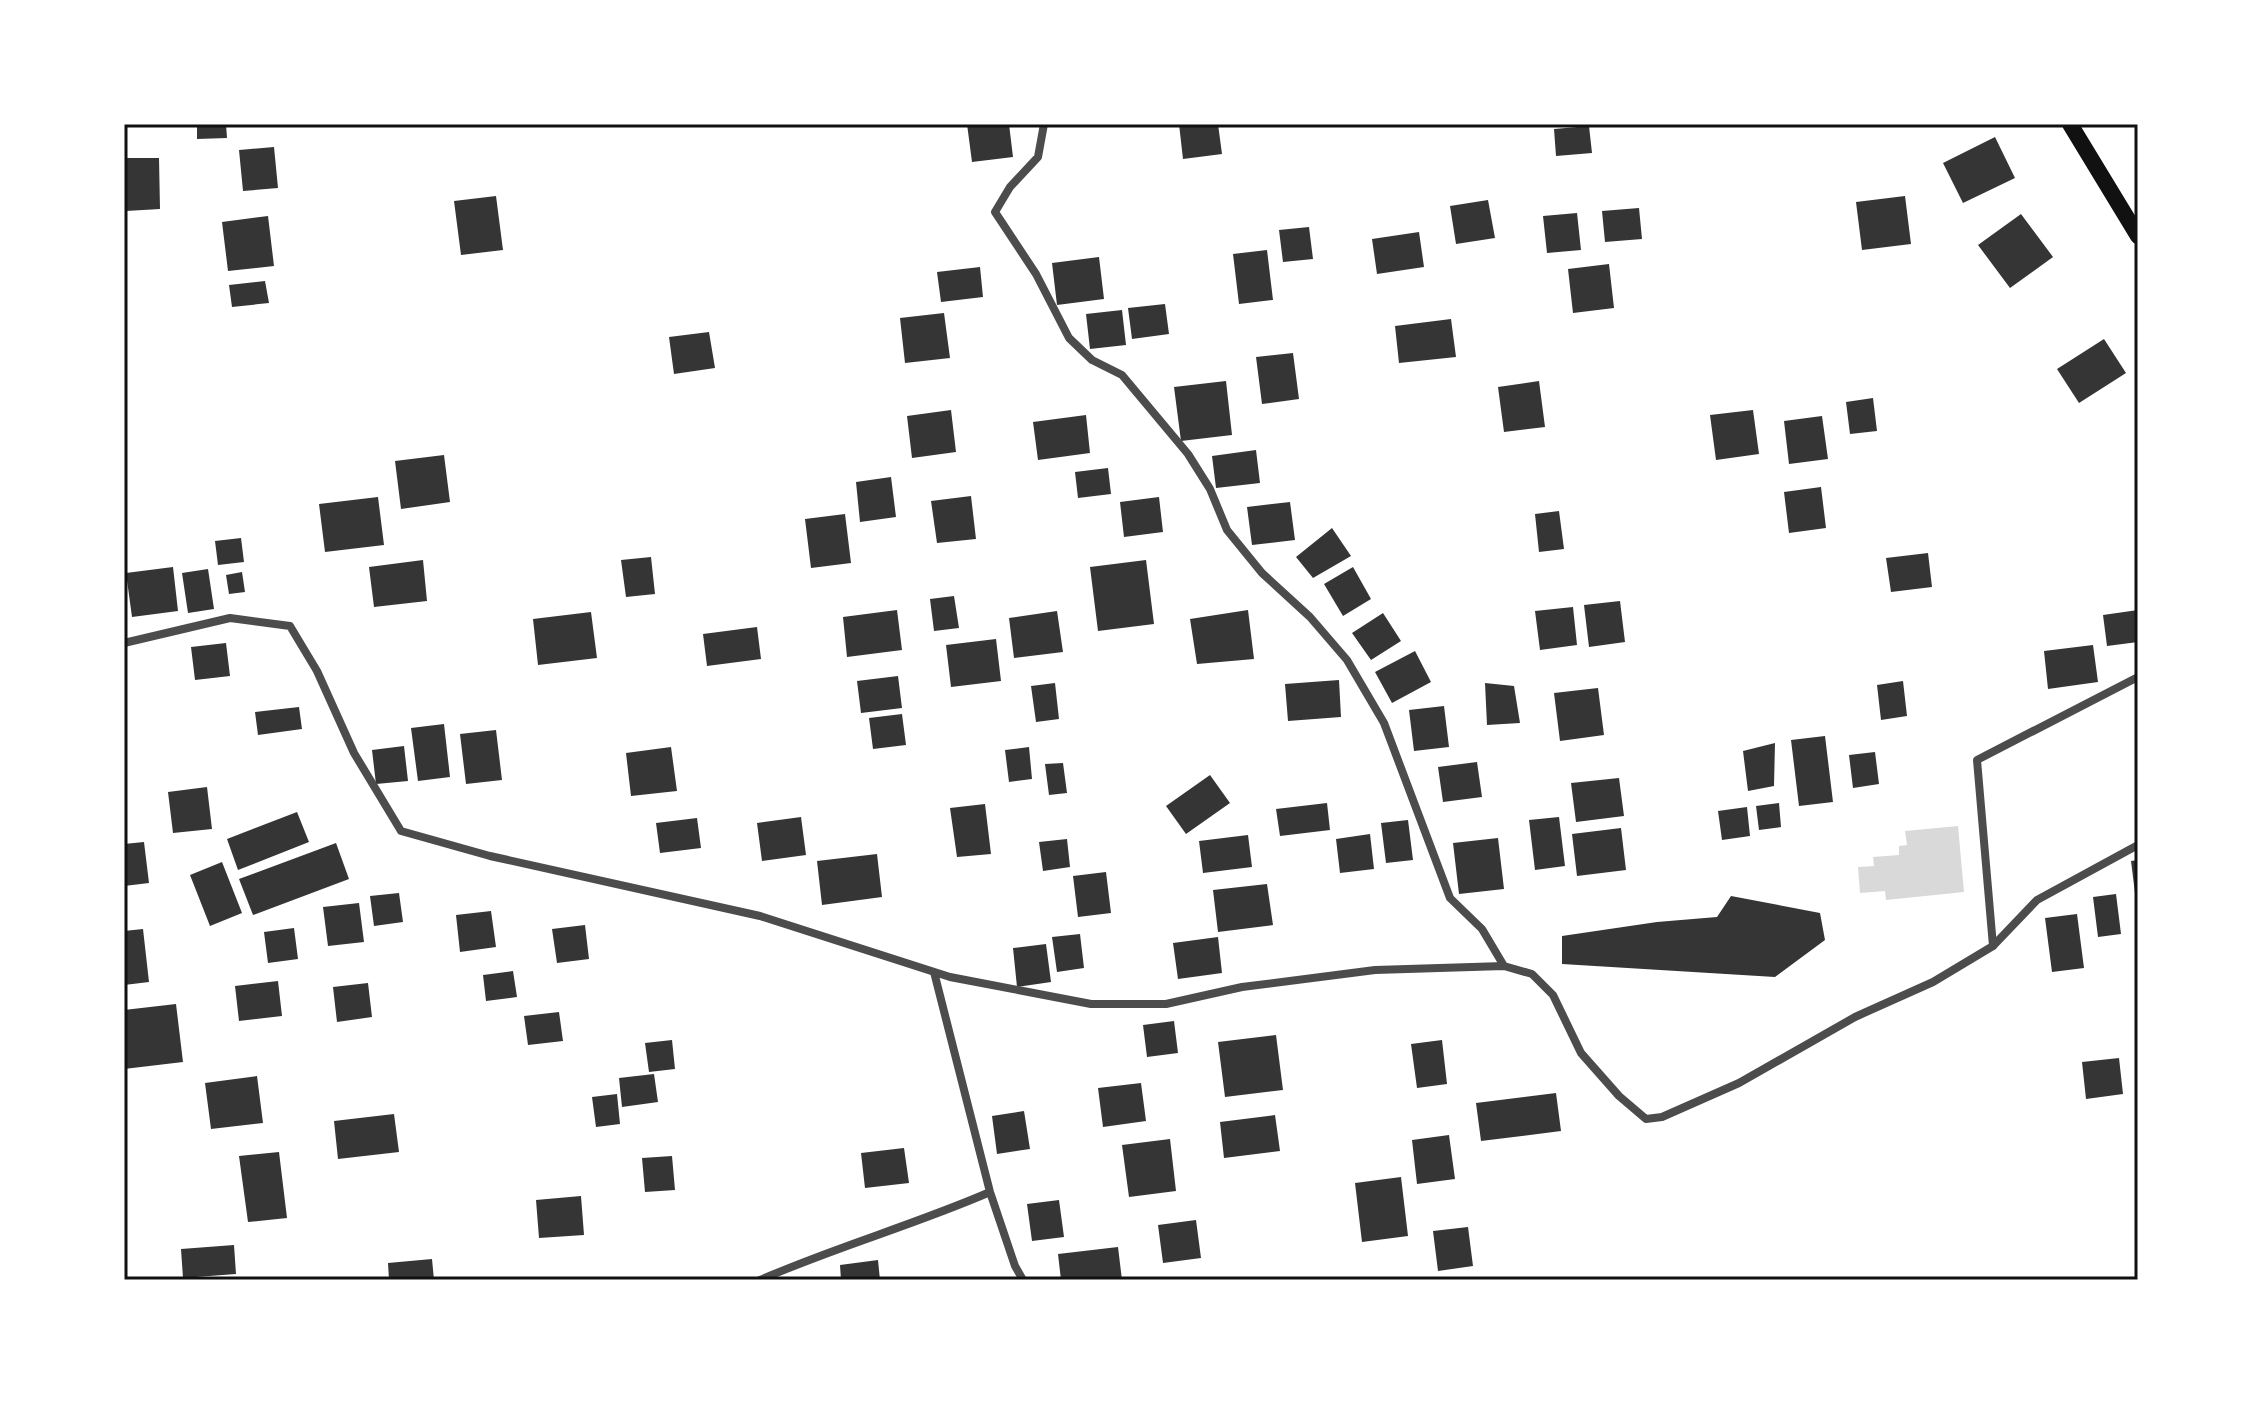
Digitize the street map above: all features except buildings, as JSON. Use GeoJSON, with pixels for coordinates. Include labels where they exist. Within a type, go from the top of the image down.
{"type":"FeatureCollection","features":[{"type":"Feature","properties":{"kind":"main road"},"geometry":{"type":"LineString","coordinates":[[2070,124],[2138,236]]}},
{"type":"Feature","properties":{"kind":"street"},"geometry":{"type":"LineString","coordinates":[[1044,124],[1038,157],[1010,187],[995,212],[1036,274],[1069,338],[1092,360],[1122,375],[1188,454],[1210,489],[1227,530],[1253,563],[1310,617],[1347,660],[1384,723],[1450,898],[1482,929],[1504,966]]}},
{"type":"Feature","properties":{"kind":"street"},"geometry":{"type":"LineString","coordinates":[[124,643],[230,618],[290,626],[317,671],[354,753],[401,831],[490,856],[760,916],[934,972],[1091,1004],[1166,1004],[1242,987],[1375,970],[1504,966],[1532,974],[1553,995],[1581,1053],[1619,1096],[1646,1119],[1662,1117],[1739,1083],[1855,1017],[1933,982],[1993,946],[2037,900],[2138,845]]}},
{"type":"Feature","properties":{"kind":"street"},"geometry":{"type":"LineString","coordinates":[[1993,946],[1977,760],[2138,677]]}},
{"type":"Feature","properties":{"kind":"street"},"geometry":{"type":"LineString","coordinates":[[934,972],[990,1192],[1015,1266],[1023,1280]]}},
{"type":"Feature","properties":{"kind":"street"},"geometry":{"type":"LineString","coordinates":[[760,1280],[806,1259],[948,1210],[990,1192]]}},
{"type":"Feature","properties":{"kind":"shaded area"},"geometry":{"type":"Polygon","coordinates":[[[1958,826],[1964,892],[1886,900],[1885,891],[1860,893],[1858,867],[1874,866],[1873,857],[1899,855],[1899,846],[1907,845],[1905,831],[1958,826]]]}}]}
